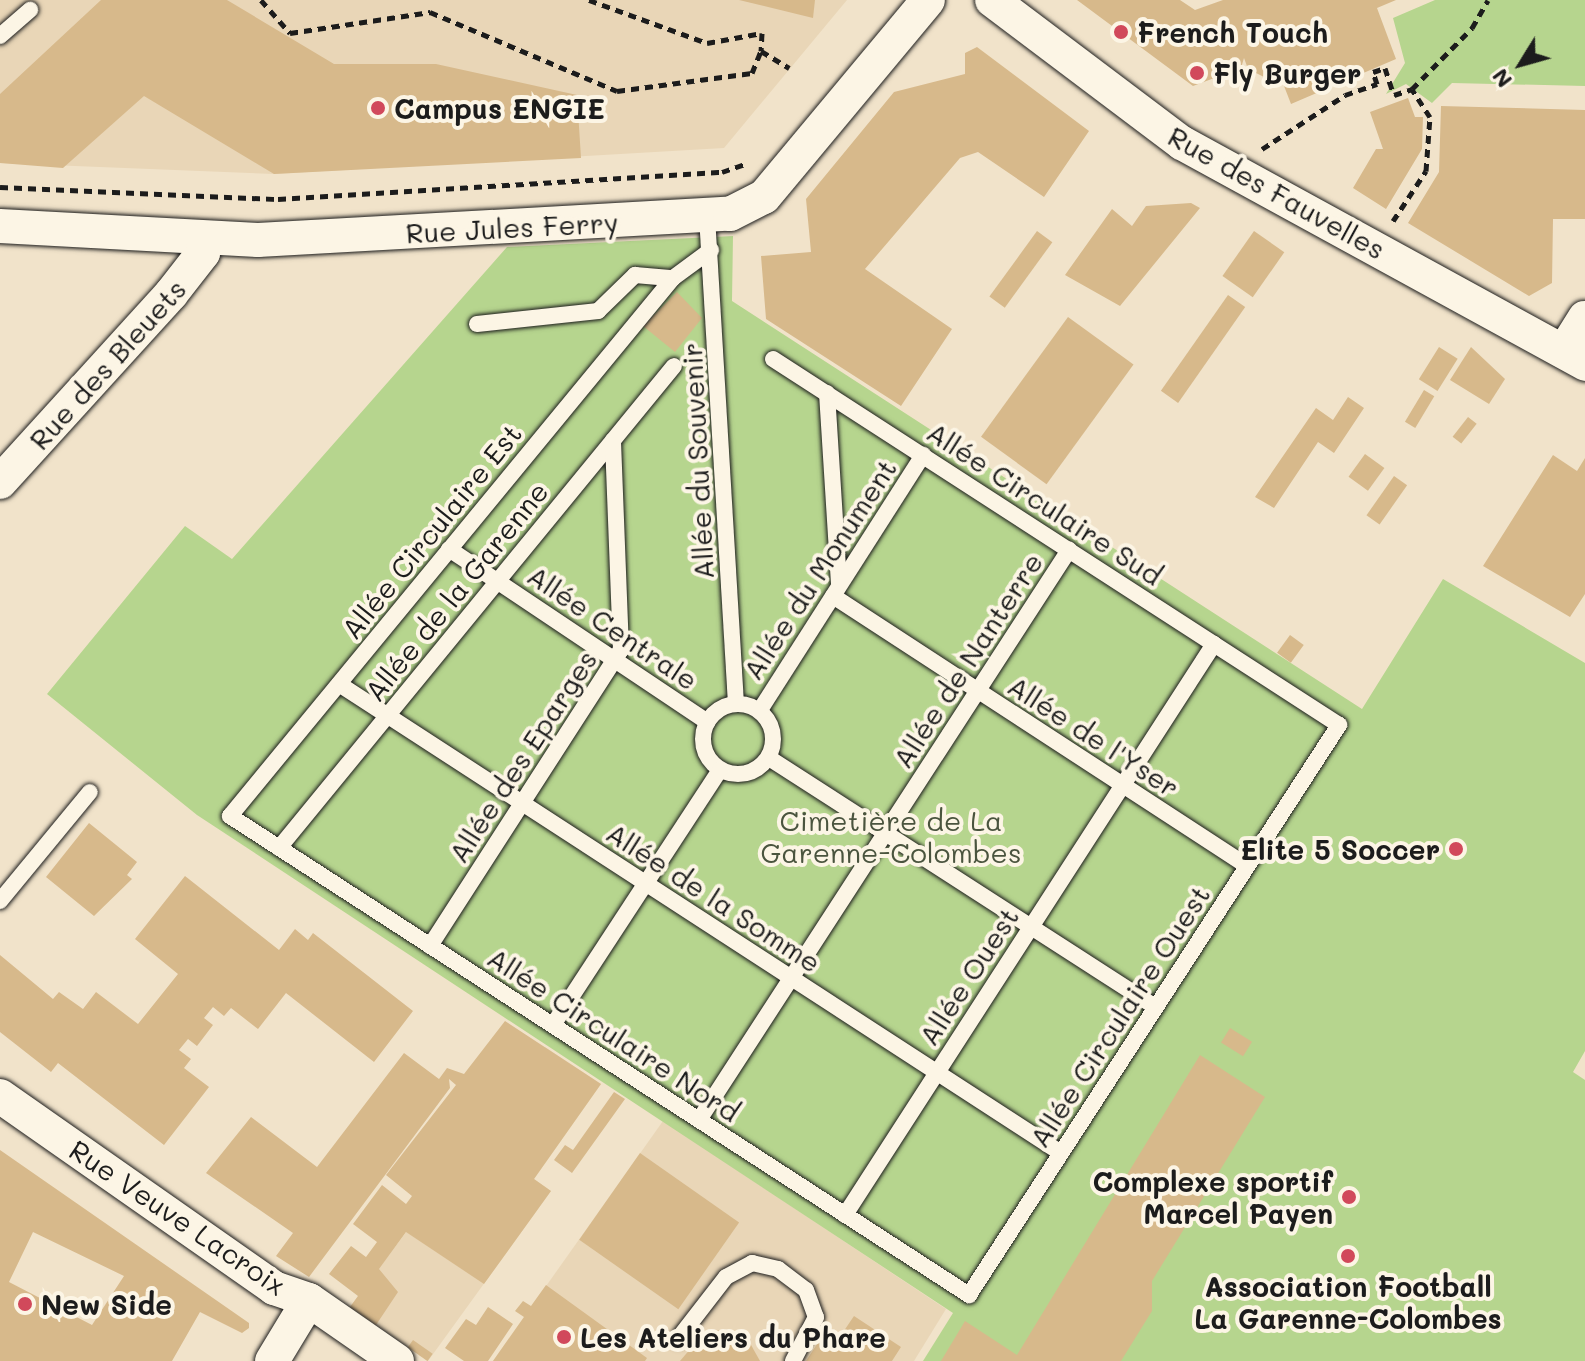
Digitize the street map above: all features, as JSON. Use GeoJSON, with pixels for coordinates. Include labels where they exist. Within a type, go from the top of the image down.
{"type":"FeatureCollection","features":[{"type":"Feature","properties":{"kind":"street","name":"Rue Jules Ferry"},"geometry":{"type":"LineString","coordinates":[[0,226],[204,240],[730,214],[764,197],[928,0]]}},
{"type":"Feature","properties":{"kind":"street","name":"Rue des Fauvelles"},"geometry":{"type":"LineString","coordinates":[[997,1],[1182,143],[1576,358]]}},
{"type":"Feature","properties":{"kind":"street","name":"Rue des Bleuets"},"geometry":{"type":"LineString","coordinates":[[0,482],[171,294],[203,253],[204,240]]}},
{"type":"Feature","properties":{"kind":"street"},"geometry":{"type":"LineString","coordinates":[[1576,358],[1585,318]]}},
{"type":"Feature","properties":{"kind":"street","name":"Rue Veuve Lacroix"},"geometry":{"type":"LineString","coordinates":[[0,1096],[274,1288],[309,1300],[397,1361]]}},
{"type":"Feature","properties":{"kind":"street"},"geometry":{"type":"LineString","coordinates":[[272,1361],[309,1300]]}},
{"type":"Feature","properties":{"kind":"lane"},"geometry":{"type":"LineString","coordinates":[[0,36],[30,10]]}},
{"type":"Feature","properties":{"kind":"lane","name":"Allée du Souvenir"},"geometry":{"type":"LineString","coordinates":[[707,216],[736,703]]}},
{"type":"Feature","properties":{"kind":"lane","name":"Allée Circulaire Est"},"geometry":{"type":"LineString","coordinates":[[230,816],[673,278],[711,250]]}},
{"type":"Feature","properties":{"kind":"lane"},"geometry":{"type":"LineString","coordinates":[[477,324],[598,311],[635,275],[673,278]]}},
{"type":"Feature","properties":{"kind":"lane","name":"Allée Circulaire Sud"},"geometry":{"type":"LineString","coordinates":[[773,359],[1339,725]]}},
{"type":"Feature","properties":{"kind":"lane","name":"Allée de la Garenne"},"geometry":{"type":"LineString","coordinates":[[279,848],[674,366]]}},
{"type":"Feature","properties":{"kind":"lane"},"geometry":{"type":"LineString","coordinates":[[827,393],[836,590]]}},
{"type":"Feature","properties":{"kind":"lane","name":"Allée des Eparges"},"geometry":{"type":"LineString","coordinates":[[430,946],[616,661],[625,641],[613,440]]}},
{"type":"Feature","properties":{"kind":"lane","name":"Allée du Monument"},"geometry":{"type":"LineString","coordinates":[[760,710],[923,455]]}},
{"type":"Feature","properties":{"kind":"lane","name":"Allée Centrale"},"geometry":{"type":"LineString","coordinates":[[449,549],[707,722]]}},
{"type":"Feature","properties":{"kind":"lane","name":"Allée de Nanterre"},"geometry":{"type":"LineString","coordinates":[[699,1120],[1069,550]]}},
{"type":"Feature","properties":{"kind":"lane","name":"Allée de l'Yser"},"geometry":{"type":"LineString","coordinates":[[836,590],[977,692],[1247,866]]}},
{"type":"Feature","properties":{"kind":"lane","name":"Allée Ouest"},"geometry":{"type":"LineString","coordinates":[[845,1215],[1214,644]]}},
{"type":"Feature","properties":{"kind":"lane","name":"Allée de la Somme"},"geometry":{"type":"LineString","coordinates":[[339,684],[1061,1153]]}},
{"type":"Feature","properties":{"kind":"lane"},"geometry":{"type":"LineString","coordinates":[[736,703],[760,710],[773,732],[769,758],[747,774],[720,770],[704,748],[707,722],[736,703]]}},
{"type":"Feature","properties":{"kind":"lane","name":"Allée Circulaire Ouest"},"geometry":{"type":"LineString","coordinates":[[969,1295],[1339,725]]}},
{"type":"Feature","properties":{"kind":"lane"},"geometry":{"type":"LineString","coordinates":[[769,758],[1155,1007]]}},
{"type":"Feature","properties":{"kind":"lane"},"geometry":{"type":"LineString","coordinates":[[553,1025],[720,770]]}},
{"type":"Feature","properties":{"kind":"lane"},"geometry":{"type":"LineString","coordinates":[[0,901],[90,792]]}},
{"type":"Feature","properties":{"kind":"lane","name":"Allée Circulaire Nord"},"geometry":{"type":"LineString","coordinates":[[230,816],[969,1295]]}},
{"type":"Feature","properties":{"kind":"lane"},"geometry":{"type":"LineString","coordinates":[[678,1339],[726,1277],[752,1263],[778,1269],[806,1290],[816,1317],[793,1361]]}},
{"type":"Feature","properties":{"kind":"path"},"geometry":{"type":"LineString","coordinates":[[261,0],[290,33],[430,12],[617,91],[752,73],[761,51],[762,33],[707,43],[589,0]]}},
{"type":"Feature","properties":{"kind":"path"},"geometry":{"type":"LineString","coordinates":[[1231,170],[1345,95],[1377,84],[1373,72],[1385,68],[1394,95],[1412,89],[1472,28],[1488,0]]}},
{"type":"Feature","properties":{"kind":"path"},"geometry":{"type":"LineString","coordinates":[[761,51],[789,68]]}},
{"type":"Feature","properties":{"kind":"path"},"geometry":{"type":"LineString","coordinates":[[1397,216],[1426,171],[1430,117],[1412,89]]}},
{"type":"Feature","properties":{"kind":"path"},"geometry":{"type":"LineString","coordinates":[[0,187],[278,199],[722,172],[752,157]]}},
{"type":"Feature","properties":{"kind":"shaded area","name":"Campus ENGIE"},"geometry":{"type":"Polygon","coordinates":[[[0,0],[847,0],[724,148],[274,174],[0,163],[0,0]]]}},
{"type":"Feature","properties":{"kind":"shaded area"},"geometry":{"type":"Polygon","coordinates":[[[545,1047],[601,1084],[534,1179],[551,1191],[428,1361],[350,1307],[545,1047]]]}},
{"type":"Feature","properties":{"kind":"shaded area"},"geometry":{"type":"Polygon","coordinates":[[[663,1121],[946,1309],[914,1361],[493,1361],[663,1121]]]}},
{"type":"Feature","properties":{"kind":"green space"},"geometry":{"type":"Polygon","coordinates":[[[1435,0],[1585,0],[1585,86],[1452,83],[1432,103],[1406,84],[1386,94],[1405,63],[1393,18],[1435,0]]]}},
{"type":"Feature","properties":{"kind":"green space","name":"Cimetière de La Garenne-Colombes"},"geometry":{"type":"Polygon","coordinates":[[[733,236],[732,301],[1362,709],[1443,579],[1585,663],[1585,1051],[1573,1072],[1585,1080],[1585,1361],[923,1361],[953,1313],[197,815],[47,694],[185,526],[232,559],[507,247],[733,236]]]}},
{"type":"Feature","properties":{"kind":"building"},"geometry":{"type":"Polygon","coordinates":[[[101,0],[227,0],[334,64],[436,64],[577,95],[581,158],[274,174],[144,96],[63,168],[0,163],[0,94],[101,0]]]}},
{"type":"Feature","properties":{"kind":"building"},"geometry":{"type":"Polygon","coordinates":[[[739,0],[815,0],[813,18],[739,0]]]}},
{"type":"Feature","properties":{"kind":"building"},"geometry":{"type":"Polygon","coordinates":[[[1077,0],[1180,0],[1195,10],[1223,0],[1396,0],[1377,8],[1396,59],[1291,104],[1279,73],[1266,78],[1248,69],[1244,58],[1241,68],[1193,86],[1077,0]]]}},
{"type":"Feature","properties":{"kind":"building"},"geometry":{"type":"Polygon","coordinates":[[[977,47],[1089,131],[1044,197],[978,152],[960,158],[865,269],[952,329],[901,406],[766,319],[761,256],[811,252],[806,199],[894,92],[965,74],[965,53],[977,47]]]}},
{"type":"Feature","properties":{"kind":"building"},"geometry":{"type":"Polygon","coordinates":[[[1408,98],[1415,117],[1423,117],[1422,149],[1386,209],[1353,188],[1376,149],[1383,149],[1370,112],[1408,98]]]}},
{"type":"Feature","properties":{"kind":"building"},"geometry":{"type":"Polygon","coordinates":[[[1441,106],[1585,110],[1585,219],[1553,219],[1552,283],[1529,296],[1408,223],[1439,172],[1441,106]]]}},
{"type":"Feature","properties":{"kind":"building"},"geometry":{"type":"Polygon","coordinates":[[[1191,203],[1200,208],[1120,306],[1065,275],[1112,209],[1132,226],[1146,206],[1191,203]]]}},
{"type":"Feature","properties":{"kind":"building"},"geometry":{"type":"Polygon","coordinates":[[[1037,231],[1052,242],[1005,308],[989,297],[1037,231]]]}},
{"type":"Feature","properties":{"kind":"building"},"geometry":{"type":"Polygon","coordinates":[[[1254,231],[1284,252],[1253,297],[1222,276],[1254,231]]]}},
{"type":"Feature","properties":{"kind":"building"},"geometry":{"type":"Polygon","coordinates":[[[677,292],[702,318],[675,352],[643,326],[677,292]]]}},
{"type":"Feature","properties":{"kind":"building"},"geometry":{"type":"Polygon","coordinates":[[[1228,295],[1245,307],[1178,403],[1161,391],[1228,295]]]}},
{"type":"Feature","properties":{"kind":"building"},"geometry":{"type":"Polygon","coordinates":[[[1068,317],[1134,365],[1047,484],[981,437],[1068,317]]]}},
{"type":"Feature","properties":{"kind":"building"},"geometry":{"type":"Polygon","coordinates":[[[1439,347],[1458,359],[1438,391],[1419,379],[1439,347]]]}},
{"type":"Feature","properties":{"kind":"building"},"geometry":{"type":"Polygon","coordinates":[[[1471,347],[1505,379],[1489,404],[1450,380],[1471,347]]]}},
{"type":"Feature","properties":{"kind":"building"},"geometry":{"type":"Polygon","coordinates":[[[1424,390],[1434,396],[1415,428],[1405,422],[1424,390]]]}},
{"type":"Feature","properties":{"kind":"building"},"geometry":{"type":"Polygon","coordinates":[[[1348,397],[1364,408],[1334,453],[1318,442],[1274,508],[1255,497],[1316,408],[1333,420],[1348,397]]]}},
{"type":"Feature","properties":{"kind":"building"},"geometry":{"type":"Polygon","coordinates":[[[1468,417],[1477,424],[1461,443],[1453,437],[1468,417]]]}},
{"type":"Feature","properties":{"kind":"building"},"geometry":{"type":"Polygon","coordinates":[[[1365,454],[1384,468],[1368,491],[1349,477],[1365,454]]]}},
{"type":"Feature","properties":{"kind":"building"},"geometry":{"type":"Polygon","coordinates":[[[1553,455],[1577,471],[1585,458],[1585,594],[1570,617],[1483,566],[1553,455]]]}},
{"type":"Feature","properties":{"kind":"building"},"geometry":{"type":"Polygon","coordinates":[[[1394,476],[1407,485],[1380,524],[1366,515],[1394,476]]]}},
{"type":"Feature","properties":{"kind":"building"},"geometry":{"type":"Polygon","coordinates":[[[1290,635],[1304,645],[1291,663],[1277,653],[1290,635]]]}},
{"type":"Feature","properties":{"kind":"building"},"geometry":{"type":"Polygon","coordinates":[[[89,823],[137,862],[127,875],[132,879],[94,916],[46,877],[89,823]]]}},
{"type":"Feature","properties":{"kind":"building"},"geometry":{"type":"Polygon","coordinates":[[[185,876],[279,950],[295,929],[308,940],[313,933],[413,1011],[374,1062],[286,993],[258,1029],[231,1008],[224,1016],[213,1007],[204,1018],[213,1025],[197,1046],[188,1039],[179,1050],[191,1059],[184,1068],[209,1087],[164,1145],[58,1063],[51,1072],[0,1032],[0,955],[53,999],[59,992],[83,1009],[96,992],[138,1024],[178,974],[135,939],[185,876]]]}},
{"type":"Feature","properties":{"kind":"building"},"geometry":{"type":"Polygon","coordinates":[[[505,1021],[601,1084],[534,1179],[551,1191],[484,1284],[406,1232],[379,1269],[398,1292],[376,1325],[350,1307],[358,1296],[329,1274],[351,1246],[366,1257],[377,1242],[353,1224],[382,1185],[406,1204],[412,1196],[386,1175],[456,1085],[449,1079],[450,1088],[309,1277],[276,1256],[293,1233],[206,1173],[251,1117],[317,1167],[404,1053],[439,1079],[447,1068],[464,1074],[505,1021]]]}},
{"type":"Feature","properties":{"kind":"building"},"geometry":{"type":"Polygon","coordinates":[[[1230,1028],[1252,1042],[1243,1056],[1221,1042],[1230,1028]]]}},
{"type":"Feature","properties":{"kind":"building"},"geometry":{"type":"Polygon","coordinates":[[[1200,1055],[1265,1097],[1152,1281],[1152,1311],[1121,1361],[941,1361],[965,1321],[1017,1355],[1200,1055]]]}},
{"type":"Feature","properties":{"kind":"building"},"geometry":{"type":"Polygon","coordinates":[[[614,1092],[625,1099],[572,1173],[554,1160],[565,1145],[573,1150],[614,1092]]]}},
{"type":"Feature","properties":{"kind":"building"},"geometry":{"type":"Polygon","coordinates":[[[0,1150],[249,1323],[249,1328],[242,1333],[200,1312],[172,1361],[0,1361],[0,1150]],[[33,1232],[9,1282],[92,1325],[124,1276],[33,1232]]]}},
{"type":"Feature","properties":{"kind":"building"},"geometry":{"type":"Polygon","coordinates":[[[640,1153],[739,1222],[678,1309],[579,1240],[640,1153]]]}},
{"type":"Feature","properties":{"kind":"building","name":"Les Ateliers du Phare"},"geometry":{"type":"Polygon","coordinates":[[[546,1285],[647,1358],[645,1361],[493,1361],[524,1317],[515,1311],[523,1301],[531,1306],[546,1285]]]}},
{"type":"Feature","properties":{"kind":"building"},"geometry":{"type":"Polygon","coordinates":[[[488,1307],[513,1324],[488,1361],[464,1361],[445,1348],[466,1319],[476,1325],[488,1307]]]}},
{"type":"Feature","properties":{"kind":"building"},"geometry":{"type":"Polygon","coordinates":[[[854,1316],[901,1347],[892,1361],[806,1361],[819,1341],[831,1350],[854,1316]]]}},
{"type":"Feature","properties":{"kind":"building"},"geometry":{"type":"Polygon","coordinates":[[[724,1329],[746,1336],[760,1361],[680,1361],[703,1334],[724,1329]]]}},
{"type":"Feature","properties":{"kind":"building"},"geometry":{"type":"Polygon","coordinates":[[[413,1340],[433,1354],[427,1361],[408,1347],[413,1340]]]}},
{"type":"Feature","properties":{"kind":"place","name":"French Touch"},"geometry":{"type":"Point","coordinates":[1121,32]}},
{"type":"Feature","properties":{"kind":"place","name":"Fly Burger"},"geometry":{"type":"Point","coordinates":[1197,73]}},
{"type":"Feature","properties":{"kind":"place","name":"Campus ENGIE"},"geometry":{"type":"Point","coordinates":[378,108]}},
{"type":"Feature","properties":{"kind":"place","name":"Elite 5 Soccer"},"geometry":{"type":"Point","coordinates":[1456,849]}},
{"type":"Feature","properties":{"kind":"place","name":"Complexe sportif Marcel Payen"},"geometry":{"type":"Point","coordinates":[1349,1197]}},
{"type":"Feature","properties":{"kind":"place","name":"Association Football La Garenne-Colombes"},"geometry":{"type":"Point","coordinates":[1348,1256]}},
{"type":"Feature","properties":{"kind":"place","name":"New Side"},"geometry":{"type":"Point","coordinates":[25,1304]}},
{"type":"Feature","properties":{"kind":"place","name":"Les Ateliers du Phare"},"geometry":{"type":"Point","coordinates":[564,1337]}}]}
